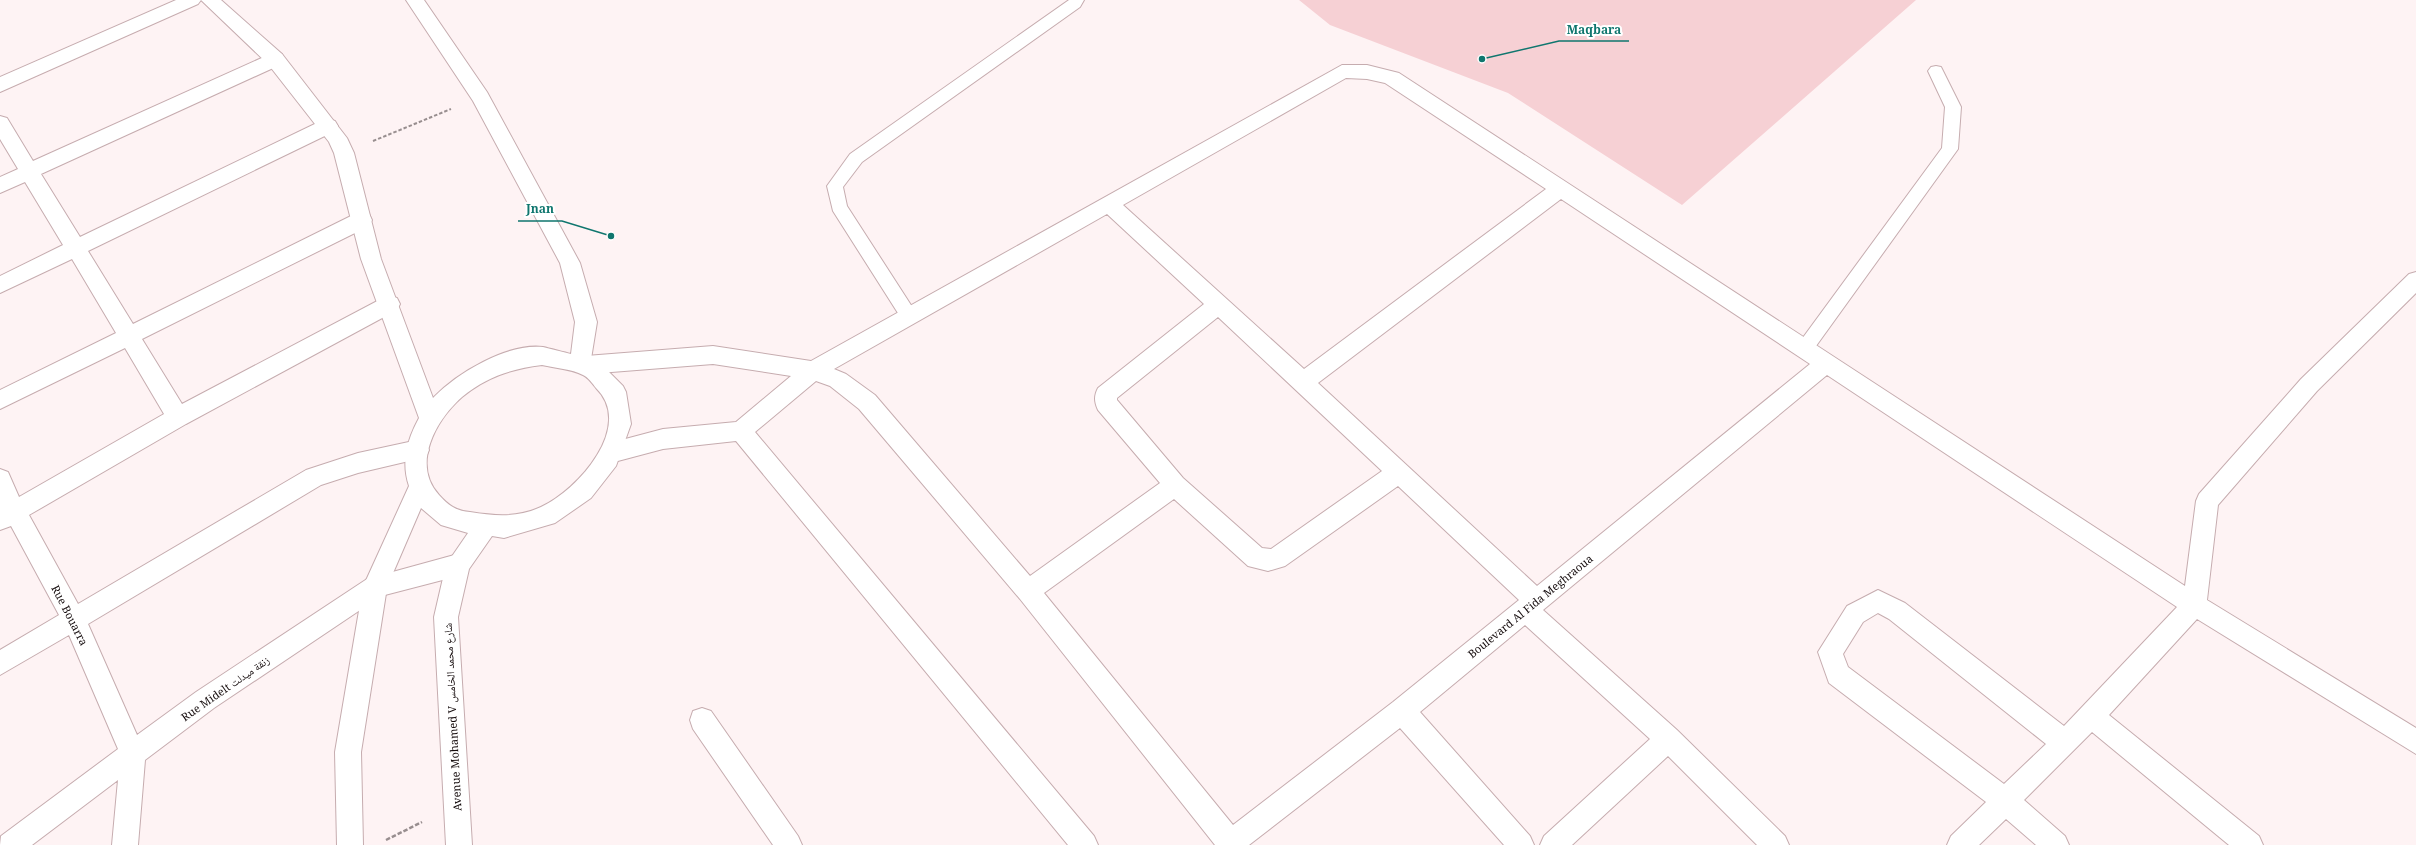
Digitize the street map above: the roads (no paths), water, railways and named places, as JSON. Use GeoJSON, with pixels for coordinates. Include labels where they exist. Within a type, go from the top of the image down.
{"type":"FeatureCollection","features":[{"type":"Feature","properties":{"kind":"street"},"geometry":{"type":"LineString","coordinates":[[0,85],[192,0]]}},
{"type":"Feature","properties":{"kind":"street"},"geometry":{"type":"LineString","coordinates":[[210,0],[275,59],[328,126],[344,153],[372,259],[390,304],[430,419]]}},
{"type":"Feature","properties":{"kind":"street"},"geometry":{"type":"LineString","coordinates":[[415,0],[480,97],[570,263],[586,322],[583,364]]}},
{"type":"Feature","properties":{"kind":"street"},"geometry":{"type":"LineString","coordinates":[[0,185],[275,59]]}},
{"type":"Feature","properties":{"kind":"street"},"geometry":{"type":"LineString","coordinates":[[614,452],[663,439],[741,431],[813,370],[1342,72],[1357,70],[1392,78],[1562,188],[2195,605],[2416,742]]}},
{"type":"Feature","properties":{"kind":"street"},"geometry":{"type":"LineString","coordinates":[[0,123],[178,417]]}},
{"type":"Feature","properties":{"kind":"street"},"geometry":{"type":"LineString","coordinates":[[0,285],[328,126]]}},
{"type":"Feature","properties":{"kind":"street"},"geometry":{"type":"LineString","coordinates":[[1303,382],[1562,188]]}},
{"type":"Feature","properties":{"kind":"street"},"geometry":{"type":"LineString","coordinates":[[1108,203],[1399,472],[1530,606],[1776,845]]}},
{"type":"Feature","properties":{"kind":"street"},"geometry":{"type":"LineString","coordinates":[[0,400],[362,220]]}},
{"type":"Feature","properties":{"kind":"street"},"geometry":{"type":"LineString","coordinates":[[1960,845],[2065,743],[2195,605],[2207,502],[2309,385],[2416,280]]}},
{"type":"Feature","properties":{"kind":"street"},"geometry":{"type":"LineString","coordinates":[[8,516],[178,417],[390,304]]}},
{"type":"Feature","properties":{"kind":"street"},"geometry":{"type":"LineString","coordinates":[[1219,304],[1106,394],[1106,403],[1175,485],[1256,558],[1268,560],[1277,558],[1399,472]]}},
{"type":"Feature","properties":{"kind":"street"},"geometry":{"type":"LineString","coordinates":[[583,364],[713,355],[813,370],[838,380],[867,402],[1028,591],[1231,844]]}},
{"type":"Feature","properties":{"kind":"street"},"geometry":{"type":"LineString","coordinates":[[542,356],[562,357],[583,364],[602,376],[614,391],[620,410],[620,431],[614,452],[598,477],[575,499],[547,515],[516,525],[485,527],[467,524],[447,516],[438,510],[420,486],[416,468],[418,450],[430,419],[460,387],[499,364],[542,356]]}},
{"type":"Feature","properties":{"kind":"street","name":"Boulevard Al Fida Meghraoua"},"geometry":{"type":"LineString","coordinates":[[1231,844],[1402,711],[1827,362]]}},
{"type":"Feature","properties":{"kind":"street"},"geometry":{"type":"LineString","coordinates":[[741,431],[1084,845]]}},
{"type":"Feature","properties":{"kind":"street"},"geometry":{"type":"LineString","coordinates":[[0,663],[314,477],[358,463],[418,450]]}},
{"type":"Feature","properties":{"kind":"street","name":"Rue Bouarra"},"geometry":{"type":"LineString","coordinates":[[0,479],[8,516],[74,619],[133,754]]}},
{"type":"Feature","properties":{"kind":"street"},"geometry":{"type":"LineString","coordinates":[[1028,591],[1175,485]]}},
{"type":"Feature","properties":{"kind":"street"},"geometry":{"type":"LineString","coordinates":[[350,845],[348,752],[375,587],[420,486]]}},
{"type":"Feature","properties":{"kind":"street","name":"Avenue Mohamed V شارع محمد الخامس"},"geometry":{"type":"LineString","coordinates":[[459,845],[446,617],[458,565],[485,527]]}},
{"type":"Feature","properties":{"kind":"street","name":"Rue Midelt زنقة ميدلت"},"geometry":{"type":"LineString","coordinates":[[10,845],[205,700],[375,587],[458,565]]}},
{"type":"Feature","properties":{"kind":"street"},"geometry":{"type":"LineString","coordinates":[[2056,845],[2004,801],[1838,675],[1830,652],[1855,614],[1878,601],[1897,611],[2065,743]]}},
{"type":"Feature","properties":{"kind":"street"},"geometry":{"type":"LineString","coordinates":[[1402,711],[1511,842]]}},
{"type":"Feature","properties":{"kind":"street"},"geometry":{"type":"LineString","coordinates":[[2091,716],[2250,845]]}},
{"type":"Feature","properties":{"kind":"street"},"geometry":{"type":"LineString","coordinates":[[702,720],[789,845]]}},
{"type":"Feature","properties":{"kind":"street"},"geometry":{"type":"LineString","coordinates":[[1552,845],[1668,739]]}},
{"type":"Feature","properties":{"kind":"street"},"geometry":{"type":"LineString","coordinates":[[125,845],[133,754]]}},
{"type":"Feature","properties":{"kind":"lane"},"geometry":{"type":"LineString","coordinates":[[910,316],[839,207],[835,186],[856,158],[1075,3],[1076,0]]}},
{"type":"Feature","properties":{"kind":"lane"},"geometry":{"type":"LineString","coordinates":[[1805,348],[1950,150],[1953,107],[1936,71]]}},
{"type":"Feature","properties":{"kind":"place","name":"Maqbara"},"geometry":{"type":"Point","coordinates":[1482,59]}},
{"type":"Feature","properties":{"kind":"place","name":"Jnan"},"geometry":{"type":"Point","coordinates":[611,236]}}]}
